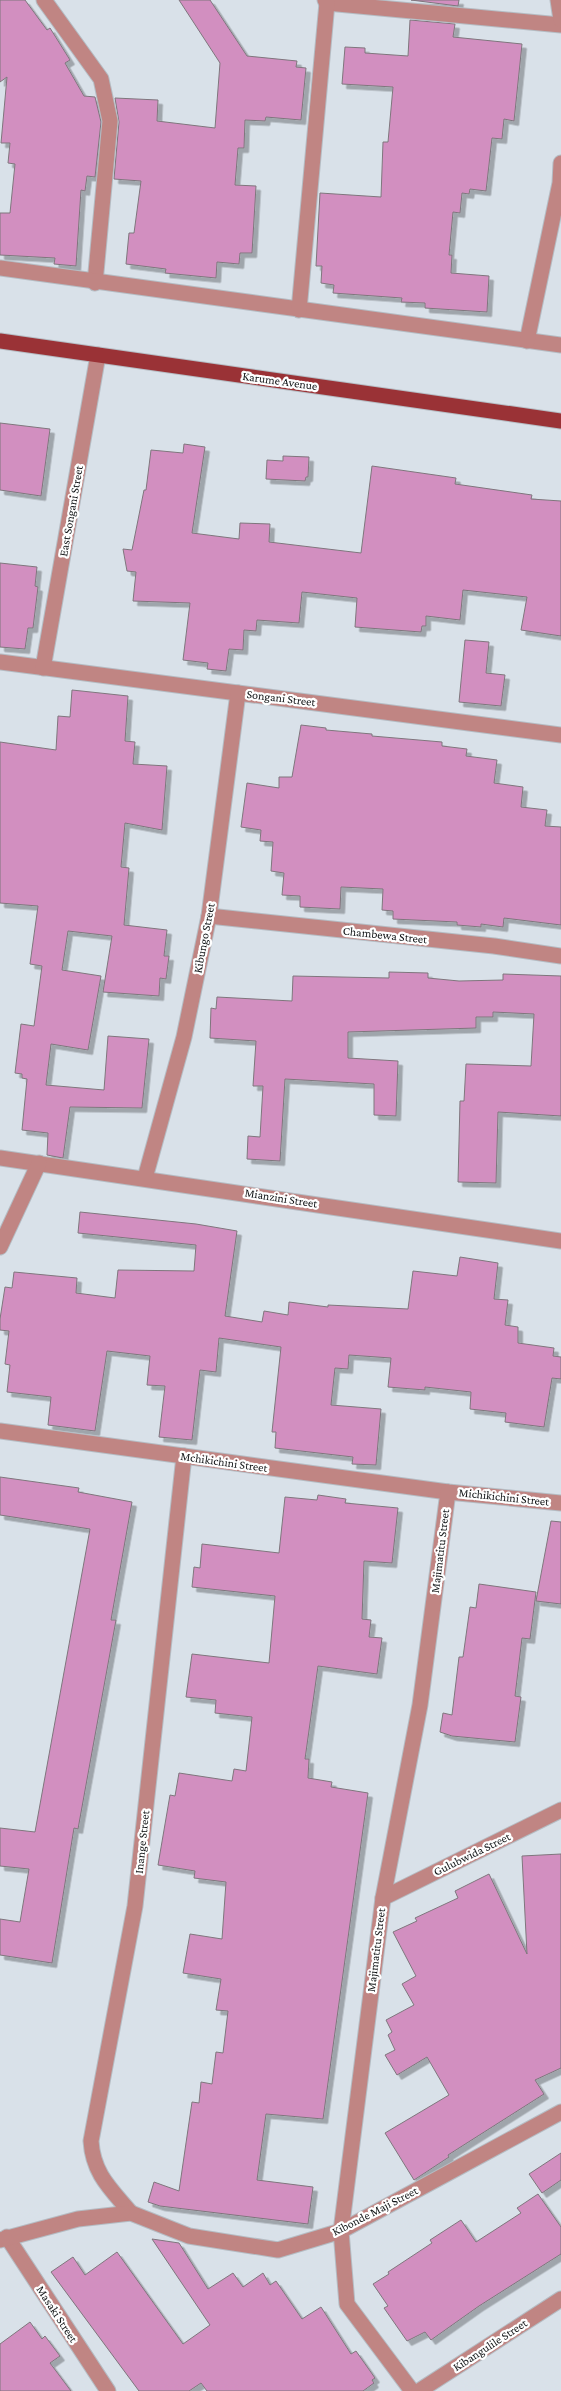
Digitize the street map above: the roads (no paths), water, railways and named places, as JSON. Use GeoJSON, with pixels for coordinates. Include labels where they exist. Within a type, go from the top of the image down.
{"type":"FeatureCollection","features":[{"type":"Feature","properties":{"kind":"main road","name":"Karume Avenue"},"geometry":{"type":"LineString","coordinates":[[0,341],[561,421]]}},
{"type":"Feature","properties":{"kind":"street"},"geometry":{"type":"LineString","coordinates":[[44,0],[101,79],[110,120],[95,283]]}},
{"type":"Feature","properties":{"kind":"street"},"geometry":{"type":"LineString","coordinates":[[558,0],[561,20]]}},
{"type":"Feature","properties":{"kind":"street"},"geometry":{"type":"LineString","coordinates":[[299,310],[326,1],[561,25]]}},
{"type":"Feature","properties":{"kind":"street"},"geometry":{"type":"LineString","coordinates":[[527,341],[560,183],[561,163]]}},
{"type":"Feature","properties":{"kind":"street"},"geometry":{"type":"LineString","coordinates":[[0,268],[95,283],[561,345]]}},
{"type":"Feature","properties":{"kind":"street","name":"East Songani Street"},"geometry":{"type":"LineString","coordinates":[[43,668],[98,355]]}},
{"type":"Feature","properties":{"kind":"street","name":"Songani Street"},"geometry":{"type":"LineString","coordinates":[[0,662],[561,735]]}},
{"type":"Feature","properties":{"kind":"street","name":"Kibungo Street"},"geometry":{"type":"LineString","coordinates":[[145,1178],[184,1037],[209,916],[238,693]]}},
{"type":"Feature","properties":{"kind":"street","name":"Chambewa Street"},"geometry":{"type":"LineString","coordinates":[[209,916],[494,946],[561,956]]}},
{"type":"Feature","properties":{"kind":"street","name":"Mianzini Street"},"geometry":{"type":"LineString","coordinates":[[0,1158],[561,1241]]}},
{"type":"Feature","properties":{"kind":"street"},"geometry":{"type":"LineString","coordinates":[[0,1247],[39,1163]]}},
{"type":"Feature","properties":{"kind":"street","name":"Mchikichini Street"},"geometry":{"type":"LineString","coordinates":[[0,1431],[448,1492]]}},
{"type":"Feature","properties":{"kind":"street","name":"Inange Street"},"geometry":{"type":"LineString","coordinates":[[131,2213],[98,2173],[92,2158],[91,2141],[135,1906],[184,1456]]}},
{"type":"Feature","properties":{"kind":"street","name":"Michikichini Street"},"geometry":{"type":"LineString","coordinates":[[448,1492],[561,1503]]}},
{"type":"Feature","properties":{"kind":"street","name":"Majimatitu Street"},"geometry":{"type":"LineString","coordinates":[[412,2391],[347,2304],[341,2231],[383,1898],[420,1705],[448,1492]]}},
{"type":"Feature","properties":{"kind":"street","name":"Gulubwida Street"},"geometry":{"type":"LineString","coordinates":[[383,1898],[561,1810]]}},
{"type":"Feature","properties":{"kind":"street","name":"Kibonde Maji Street"},"geometry":{"type":"LineString","coordinates":[[3,2239],[78,2219],[131,2213],[189,2236],[278,2250],[341,2231],[561,2112]]}},
{"type":"Feature","properties":{"kind":"street","name":"Masaki Street"},"geometry":{"type":"LineString","coordinates":[[3,2239],[108,2391]]}},
{"type":"Feature","properties":{"kind":"street","name":"Kibangulile Street"},"geometry":{"type":"LineString","coordinates":[[419,2391],[561,2299]]}}]}
